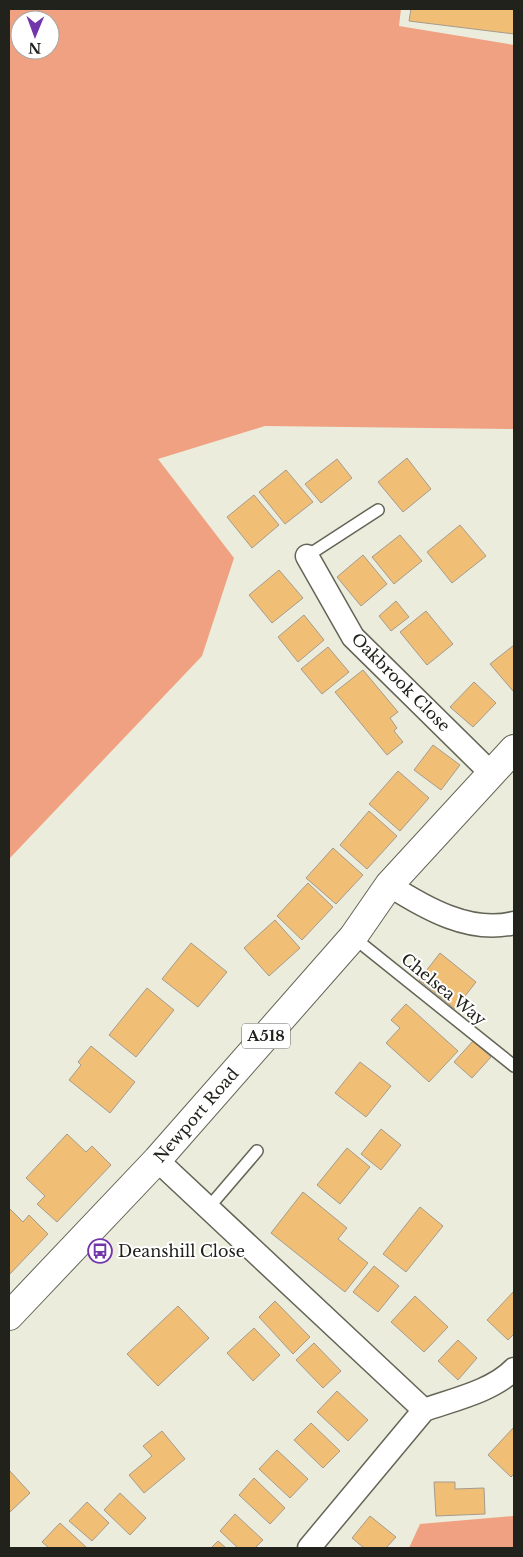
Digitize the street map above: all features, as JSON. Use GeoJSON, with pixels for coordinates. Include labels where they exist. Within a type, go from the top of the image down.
{"type":"FeatureCollection","features":[{"type":"Feature","properties":{"kind":"highway","name":"Newport Road"},"geometry":{"type":"LineString","coordinates":[[9,1316],[157,1160],[353,937],[389,885],[514,749]]}},
{"type":"Feature","properties":{"kind":"street","name":"Oakbrook Close"},"geometry":{"type":"LineString","coordinates":[[307,556],[353,637],[492,774]]}},
{"type":"Feature","properties":{"kind":"street"},"geometry":{"type":"LineString","coordinates":[[389,885],[420,905],[451,918],[474,924],[505,926],[514,923]]}},
{"type":"Feature","properties":{"kind":"street"},"geometry":{"type":"LineString","coordinates":[[157,1160],[424,1410]]}},
{"type":"Feature","properties":{"kind":"street"},"geometry":{"type":"LineString","coordinates":[[309,1548],[424,1410],[471,1394],[505,1378],[514,1369]]}},
{"type":"Feature","properties":{"kind":"lane"},"geometry":{"type":"LineString","coordinates":[[307,556],[378,510]]}},
{"type":"Feature","properties":{"kind":"lane","name":"Chelsea Way"},"geometry":{"type":"LineString","coordinates":[[353,937],[514,1066]]}},
{"type":"Feature","properties":{"kind":"lane"},"geometry":{"type":"LineString","coordinates":[[209,1207],[258,1151]]}},
{"type":"Feature","properties":{"kind":"shaded area"},"geometry":{"type":"Polygon","coordinates":[[[9,9],[401,9],[399,26],[514,45],[514,429],[265,426],[158,459],[234,558],[202,656],[9,859],[9,9]]]}},
{"type":"Feature","properties":{"kind":"shaded area"},"geometry":{"type":"Polygon","coordinates":[[[514,1516],[514,1548],[409,1548],[420,1524],[514,1516]]]}},
{"type":"Feature","properties":{"kind":"building"},"geometry":{"type":"Polygon","coordinates":[[[411,9],[514,9],[514,34],[409,21],[411,9]]]}},
{"type":"Feature","properties":{"kind":"building"},"geometry":{"type":"Polygon","coordinates":[[[407,458],[431,489],[403,512],[378,482],[407,458]]]}},
{"type":"Feature","properties":{"kind":"building"},"geometry":{"type":"Polygon","coordinates":[[[337,459],[352,478],[321,503],[305,484],[337,459]]]}},
{"type":"Feature","properties":{"kind":"building"},"geometry":{"type":"Polygon","coordinates":[[[286,470],[313,502],[285,524],[259,492],[286,470]]]}},
{"type":"Feature","properties":{"kind":"building"},"geometry":{"type":"Polygon","coordinates":[[[254,495],[279,525],[252,548],[227,517],[254,495]]]}},
{"type":"Feature","properties":{"kind":"building"},"geometry":{"type":"Polygon","coordinates":[[[460,525],[486,556],[452,583],[427,552],[460,525]]]}},
{"type":"Feature","properties":{"kind":"building"},"geometry":{"type":"Polygon","coordinates":[[[400,535],[422,561],[394,584],[372,557],[400,535]]]}},
{"type":"Feature","properties":{"kind":"building"},"geometry":{"type":"Polygon","coordinates":[[[363,555],[387,584],[361,606],[337,577],[363,555]]]}},
{"type":"Feature","properties":{"kind":"building"},"geometry":{"type":"Polygon","coordinates":[[[279,570],[303,598],[272,623],[249,595],[279,570]]]}},
{"type":"Feature","properties":{"kind":"building"},"geometry":{"type":"Polygon","coordinates":[[[396,601],[409,617],[391,631],[379,616],[396,601]]]}},
{"type":"Feature","properties":{"kind":"building"},"geometry":{"type":"Polygon","coordinates":[[[426,611],[453,644],[427,665],[400,632],[426,611]]]}},
{"type":"Feature","properties":{"kind":"building"},"geometry":{"type":"Polygon","coordinates":[[[304,615],[324,640],[298,662],[278,637],[304,615]]]}},
{"type":"Feature","properties":{"kind":"building"},"geometry":{"type":"Polygon","coordinates":[[[514,645],[514,690],[513,691],[490,664],[514,645]]]}},
{"type":"Feature","properties":{"kind":"building"},"geometry":{"type":"Polygon","coordinates":[[[328,647],[349,672],[322,694],[301,669],[328,647]]]}},
{"type":"Feature","properties":{"kind":"building"},"geometry":{"type":"Polygon","coordinates":[[[363,670],[398,712],[390,718],[397,728],[394,731],[403,742],[387,755],[335,692],[363,670]]]}},
{"type":"Feature","properties":{"kind":"building"},"geometry":{"type":"Polygon","coordinates":[[[474,682],[496,703],[473,727],[450,707],[474,682]]]}},
{"type":"Feature","properties":{"kind":"building"},"geometry":{"type":"Polygon","coordinates":[[[433,745],[460,765],[441,790],[414,770],[433,745]]]}},
{"type":"Feature","properties":{"kind":"building"},"geometry":{"type":"Polygon","coordinates":[[[398,771],[429,798],[400,831],[369,804],[398,771]]]}},
{"type":"Feature","properties":{"kind":"building"},"geometry":{"type":"Polygon","coordinates":[[[369,811],[397,836],[367,869],[340,845],[369,811]]]}},
{"type":"Feature","properties":{"kind":"building"},"geometry":{"type":"Polygon","coordinates":[[[333,848],[363,875],[336,904],[306,878],[333,848]]]}},
{"type":"Feature","properties":{"kind":"building"},"geometry":{"type":"Polygon","coordinates":[[[308,883],[333,907],[302,940],[277,916],[308,883]]]}},
{"type":"Feature","properties":{"kind":"building"},"geometry":{"type":"Polygon","coordinates":[[[275,920],[300,948],[269,976],[244,948],[275,920]]]}},
{"type":"Feature","properties":{"kind":"building"},"geometry":{"type":"Polygon","coordinates":[[[191,943],[227,972],[198,1007],[162,979],[191,943]]]}},
{"type":"Feature","properties":{"kind":"building"},"geometry":{"type":"Polygon","coordinates":[[[440,953],[476,982],[455,1009],[419,980],[440,953]]]}},
{"type":"Feature","properties":{"kind":"building"},"geometry":{"type":"Polygon","coordinates":[[[147,988],[174,1010],[136,1057],[109,1035],[147,988]]]}},
{"type":"Feature","properties":{"kind":"building"},"geometry":{"type":"Polygon","coordinates":[[[406,1004],[458,1051],[429,1082],[386,1043],[400,1028],[391,1020],[406,1004]]]}},
{"type":"Feature","properties":{"kind":"building"},"geometry":{"type":"Polygon","coordinates":[[[473,1041],[491,1057],[472,1078],[454,1062],[473,1041]]]}},
{"type":"Feature","properties":{"kind":"building"},"geometry":{"type":"Polygon","coordinates":[[[91,1046],[135,1082],[110,1113],[69,1080],[81,1065],[78,1062],[91,1046]]]}},
{"type":"Feature","properties":{"kind":"building"},"geometry":{"type":"Polygon","coordinates":[[[360,1062],[391,1086],[366,1117],[335,1093],[360,1062]]]}},
{"type":"Feature","properties":{"kind":"building"},"geometry":{"type":"Polygon","coordinates":[[[381,1129],[401,1145],[381,1170],[361,1154],[381,1129]]]}},
{"type":"Feature","properties":{"kind":"building"},"geometry":{"type":"Polygon","coordinates":[[[67,1134],[86,1152],[92,1146],[111,1165],[57,1222],[37,1204],[45,1196],[26,1178],[67,1134]]]}},
{"type":"Feature","properties":{"kind":"building"},"geometry":{"type":"Polygon","coordinates":[[[347,1148],[370,1167],[340,1204],[317,1185],[347,1148]]]}},
{"type":"Feature","properties":{"kind":"building"},"geometry":{"type":"Polygon","coordinates":[[[303,1192],[347,1228],[338,1239],[368,1263],[345,1292],[271,1233],[303,1192]]]}},
{"type":"Feature","properties":{"kind":"building"},"geometry":{"type":"Polygon","coordinates":[[[420,1207],[443,1226],[406,1272],[383,1254],[420,1207]]]}},
{"type":"Feature","properties":{"kind":"building"},"geometry":{"type":"Polygon","coordinates":[[[9,1208],[23,1222],[29,1215],[48,1234],[9,1275],[9,1208]]]}},
{"type":"Feature","properties":{"kind":"building"},"geometry":{"type":"Polygon","coordinates":[[[374,1266],[399,1286],[378,1312],[353,1292],[374,1266]]]}},
{"type":"Feature","properties":{"kind":"building"},"geometry":{"type":"Polygon","coordinates":[[[514,1291],[514,1334],[508,1340],[487,1320],[514,1291]]]}},
{"type":"Feature","properties":{"kind":"building"},"geometry":{"type":"Polygon","coordinates":[[[415,1296],[448,1327],[424,1352],[391,1322],[415,1296]]]}},
{"type":"Feature","properties":{"kind":"building"},"geometry":{"type":"Polygon","coordinates":[[[275,1301],[310,1337],[293,1354],[259,1317],[275,1301]]]}},
{"type":"Feature","properties":{"kind":"building"},"geometry":{"type":"Polygon","coordinates":[[[178,1306],[209,1338],[158,1386],[127,1354],[178,1306]]]}},
{"type":"Feature","properties":{"kind":"building"},"geometry":{"type":"Polygon","coordinates":[[[254,1328],[280,1355],[253,1381],[227,1353],[254,1328]]]}},
{"type":"Feature","properties":{"kind":"building"},"geometry":{"type":"Polygon","coordinates":[[[458,1340],[477,1358],[458,1380],[438,1361],[458,1340]]]}},
{"type":"Feature","properties":{"kind":"building"},"geometry":{"type":"Polygon","coordinates":[[[314,1343],[341,1371],[323,1388],[296,1360],[314,1343]]]}},
{"type":"Feature","properties":{"kind":"building"},"geometry":{"type":"Polygon","coordinates":[[[337,1391],[368,1420],[348,1441],[317,1412],[337,1391]]]}},
{"type":"Feature","properties":{"kind":"building"},"geometry":{"type":"Polygon","coordinates":[[[311,1423],[340,1451],[323,1468],[294,1440],[311,1423]]]}},
{"type":"Feature","properties":{"kind":"building"},"geometry":{"type":"Polygon","coordinates":[[[514,1427],[514,1474],[511,1477],[488,1455],[514,1427]]]}},
{"type":"Feature","properties":{"kind":"building"},"geometry":{"type":"Polygon","coordinates":[[[162,1431],[185,1459],[144,1493],[129,1475],[152,1456],[143,1446],[162,1431]]]}},
{"type":"Feature","properties":{"kind":"building"},"geometry":{"type":"Polygon","coordinates":[[[277,1450],[308,1479],[290,1498],[259,1469],[277,1450]]]}},
{"type":"Feature","properties":{"kind":"building"},"geometry":{"type":"Polygon","coordinates":[[[9,1470],[30,1493],[10,1512],[9,1510],[9,1470]]]}},
{"type":"Feature","properties":{"kind":"building"},"geometry":{"type":"Polygon","coordinates":[[[254,1478],[285,1508],[270,1524],[239,1495],[254,1478]]]}},
{"type":"Feature","properties":{"kind":"building"},"geometry":{"type":"Polygon","coordinates":[[[434,1482],[455,1482],[455,1489],[484,1488],[485,1514],[436,1516],[434,1482]]]}},
{"type":"Feature","properties":{"kind":"building"},"geometry":{"type":"Polygon","coordinates":[[[120,1493],[146,1518],[130,1535],[104,1510],[120,1493]]]}},
{"type":"Feature","properties":{"kind":"building"},"geometry":{"type":"Polygon","coordinates":[[[87,1502],[109,1523],[92,1541],[69,1521],[87,1502]]]}},
{"type":"Feature","properties":{"kind":"building"},"geometry":{"type":"Polygon","coordinates":[[[235,1514],[263,1540],[255,1548],[238,1548],[220,1531],[235,1514]]]}},
{"type":"Feature","properties":{"kind":"building"},"geometry":{"type":"Polygon","coordinates":[[[370,1516],[396,1537],[386,1548],[364,1548],[352,1538],[370,1516]]]}},
{"type":"Feature","properties":{"kind":"building"},"geometry":{"type":"Polygon","coordinates":[[[60,1523],[87,1548],[49,1548],[42,1542],[60,1523]]]}},
{"type":"Feature","properties":{"kind":"building"},"geometry":{"type":"Polygon","coordinates":[[[218,1541],[226,1548],[211,1548],[218,1541]]]}},
{"type":"Feature","properties":{"kind":"place","name":"Deanshill Close"},"geometry":{"type":"Point","coordinates":[100,1251]}}]}
